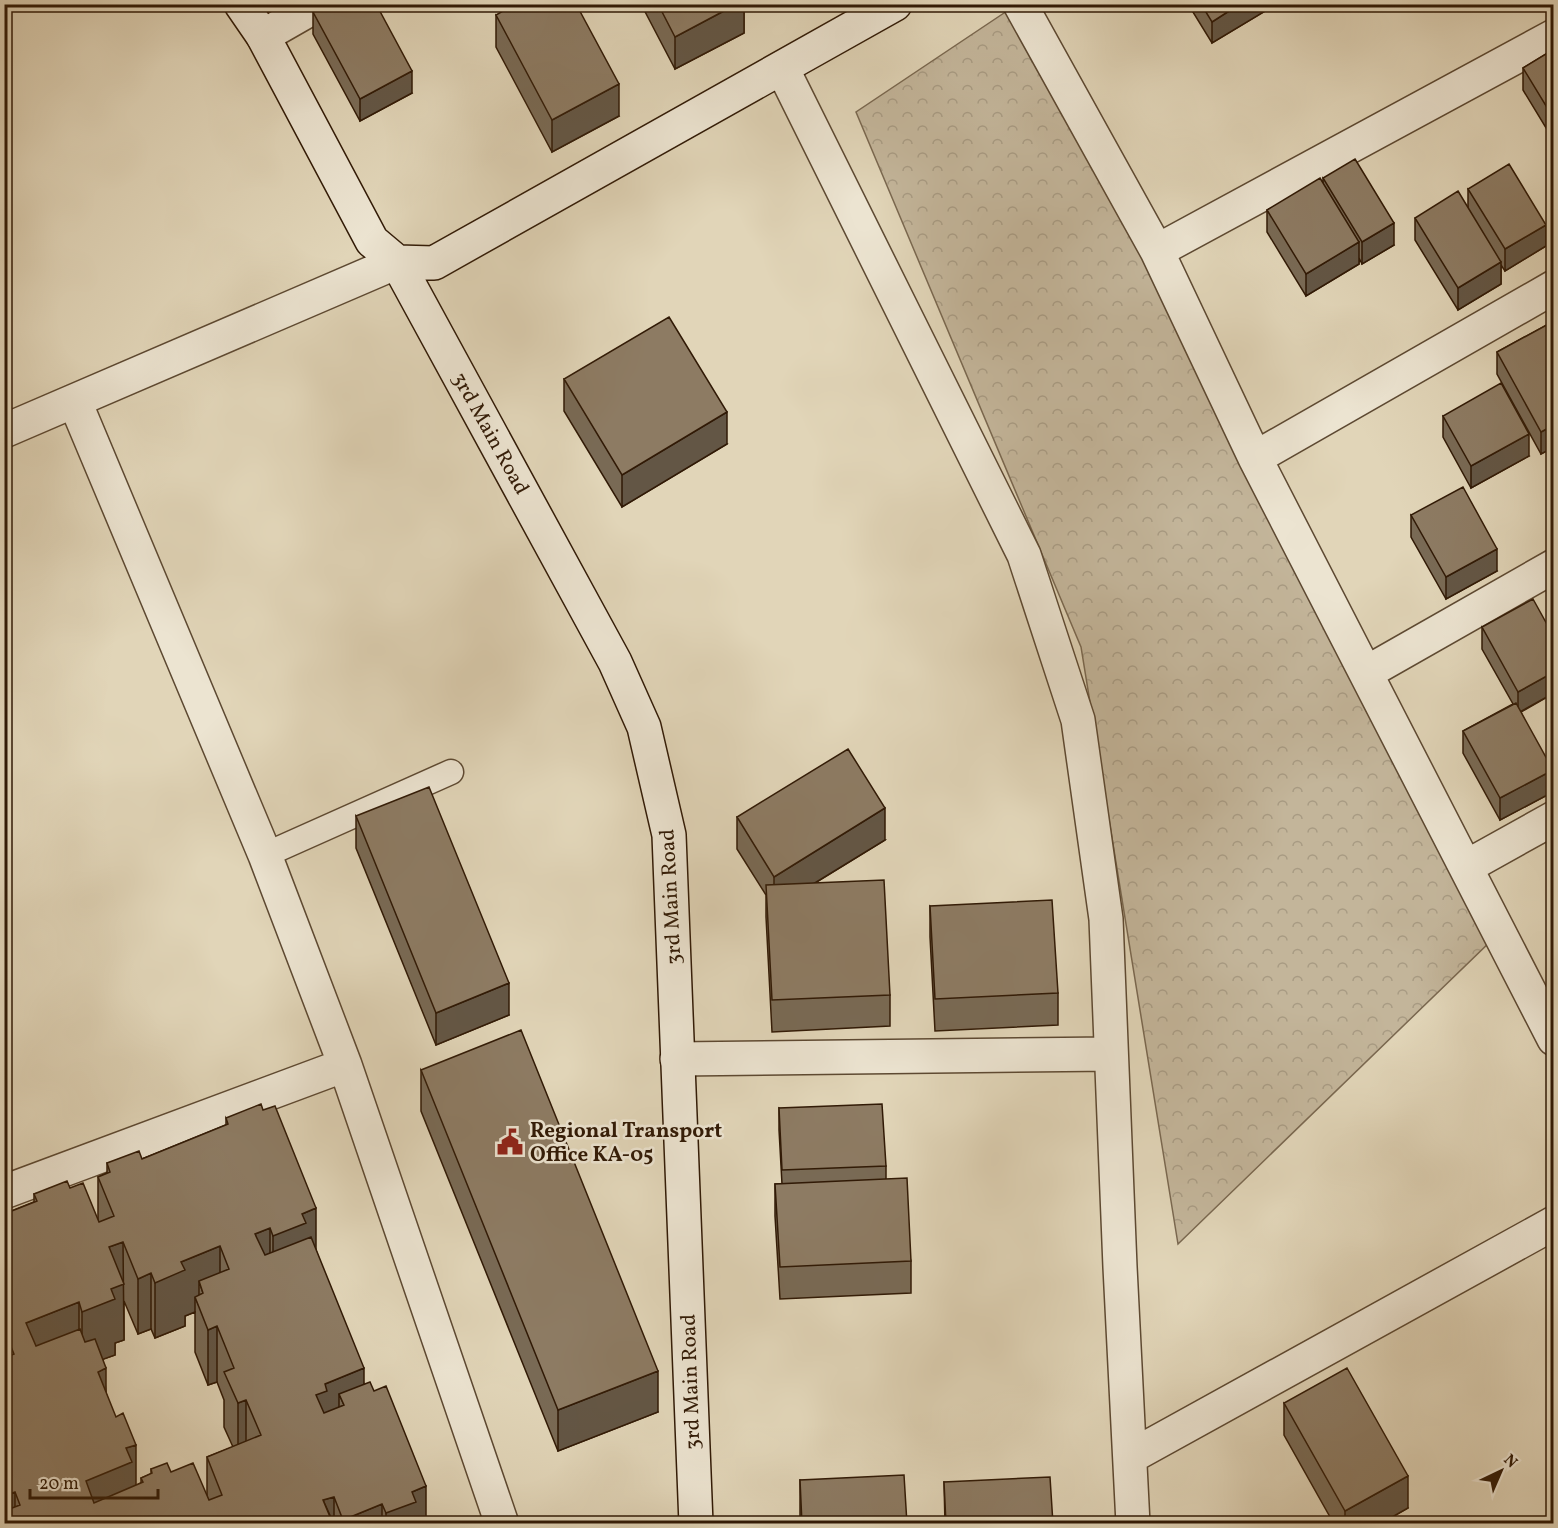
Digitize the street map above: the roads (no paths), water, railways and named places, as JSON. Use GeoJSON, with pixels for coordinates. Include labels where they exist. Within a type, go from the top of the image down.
{"type":"FeatureCollection","features":[{"type":"Feature","properties":{"kind":"street"},"geometry":{"type":"LineString","coordinates":[[241,4],[263,36],[372,241],[398,262]]}},
{"type":"Feature","properties":{"kind":"street"},"geometry":{"type":"LineString","coordinates":[[263,36],[319,4]]}},
{"type":"Feature","properties":{"kind":"street"},"geometry":{"type":"LineString","coordinates":[[4,431],[398,262],[434,263],[895,4]]}},
{"type":"Feature","properties":{"kind":"street"},"geometry":{"type":"LineString","coordinates":[[1020,4],[1157,251],[1255,458],[1554,1039]]}},
{"type":"Feature","properties":{"kind":"street"},"geometry":{"type":"LineString","coordinates":[[1157,251],[1554,36]]}},
{"type":"Feature","properties":{"kind":"street"},"geometry":{"type":"LineString","coordinates":[[782,68],[1024,555],[1078,720],[1106,919],[1133,1524]]}},
{"type":"Feature","properties":{"kind":"street","name":"3rd Main Road"},"geometry":{"type":"LineString","coordinates":[[398,262],[615,662],[644,727],[669,835],[696,1524]]}},
{"type":"Feature","properties":{"kind":"street"},"geometry":{"type":"LineString","coordinates":[[1255,458],[1554,287]]}},
{"type":"Feature","properties":{"kind":"street"},"geometry":{"type":"LineString","coordinates":[[75,402],[265,855],[345,1065],[502,1524]]}},
{"type":"Feature","properties":{"kind":"street"},"geometry":{"type":"LineString","coordinates":[[1366,673],[1554,566]]}},
{"type":"Feature","properties":{"kind":"street"},"geometry":{"type":"LineString","coordinates":[[1466,867],[1554,818]]}},
{"type":"Feature","properties":{"kind":"street"},"geometry":{"type":"LineString","coordinates":[[677,1059],[1111,1054]]}},
{"type":"Feature","properties":{"kind":"street"},"geometry":{"type":"LineString","coordinates":[[4,1192],[345,1065]]}},
{"type":"Feature","properties":{"kind":"street"},"geometry":{"type":"LineString","coordinates":[[1130,1457],[1554,1223]]}},
{"type":"Feature","properties":{"kind":"lane"},"geometry":{"type":"LineString","coordinates":[[265,855],[451,772]]}},
{"type":"Feature","properties":{"kind":"place","name":"Regional Transport Office KA-05"},"geometry":{"type":"Point","coordinates":[510,1142]}}]}
